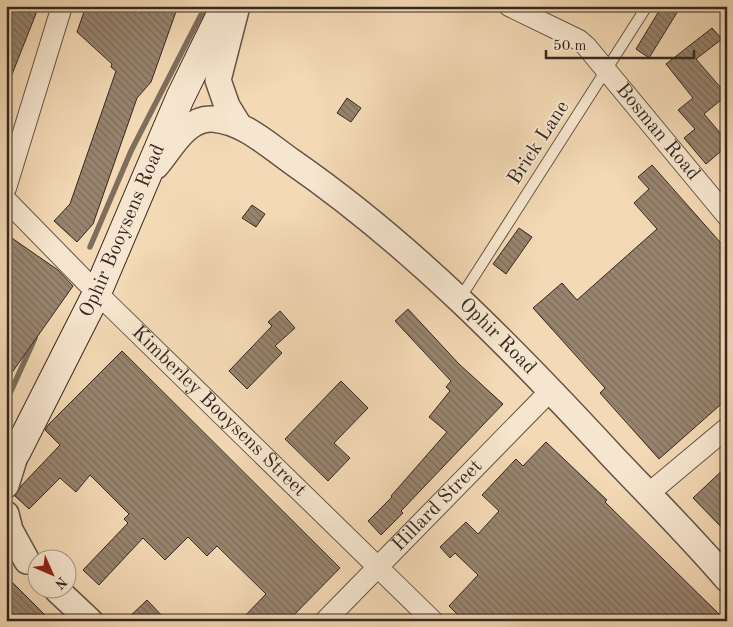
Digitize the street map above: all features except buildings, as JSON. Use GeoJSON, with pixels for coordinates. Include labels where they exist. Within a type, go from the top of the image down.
{"type":"FeatureCollection","features":[{"type":"Feature","properties":{"kind":"main road","name":"Ophir Booysens Road"},"geometry":{"type":"LineString","coordinates":[[11,457],[97,293],[180,98],[226,6]]}},
{"type":"Feature","properties":{"kind":"street"},"geometry":{"type":"LineString","coordinates":[[6,188],[62,6]]}},
{"type":"Feature","properties":{"kind":"street"},"geometry":{"type":"LineString","coordinates":[[237,6],[218,80],[227,106],[238,124]]}},
{"type":"Feature","properties":{"kind":"street","name":"Bosman Road"},"geometry":{"type":"LineString","coordinates":[[509,6],[579,40],[591,51],[727,216]]}},
{"type":"Feature","properties":{"kind":"street"},"geometry":{"type":"LineString","coordinates":[[146,176],[182,133],[195,123],[213,119],[238,124]]}},
{"type":"Feature","properties":{"kind":"street","name":"Ophir Road"},"geometry":{"type":"LineString","coordinates":[[238,124],[310,174],[367,219],[459,300],[551,390],[727,579]]}},
{"type":"Feature","properties":{"kind":"street","name":"Kimberley Booysens Street"},"geometry":{"type":"LineString","coordinates":[[6,200],[97,293],[433,621]]}},
{"type":"Feature","properties":{"kind":"street","name":"Hillard Street"},"geometry":{"type":"LineString","coordinates":[[325,621],[551,390]]}},
{"type":"Feature","properties":{"kind":"street"},"geometry":{"type":"LineString","coordinates":[[648,494],[727,428]]}},
{"type":"Feature","properties":{"kind":"street"},"geometry":{"type":"LineString","coordinates":[[6,485],[11,457]]}},
{"type":"Feature","properties":{"kind":"street"},"geometry":{"type":"LineString","coordinates":[[6,514],[10,530],[28,559]]}},
{"type":"Feature","properties":{"kind":"street"},"geometry":{"type":"LineString","coordinates":[[6,541],[28,562]]}},
{"type":"Feature","properties":{"kind":"street"},"geometry":{"type":"LineString","coordinates":[[68,600],[90,621]]}},
{"type":"Feature","properties":{"kind":"lane","name":"Brick Lane"},"geometry":{"type":"LineString","coordinates":[[459,300],[647,6]]}},
{"type":"Feature","properties":{"kind":"waterway"},"geometry":{"type":"LineString","coordinates":[[90,247],[131,151],[205,7]]}},
{"type":"Feature","properties":{"kind":"waterway"},"geometry":{"type":"LineString","coordinates":[[6,402],[35,338]]}}]}
